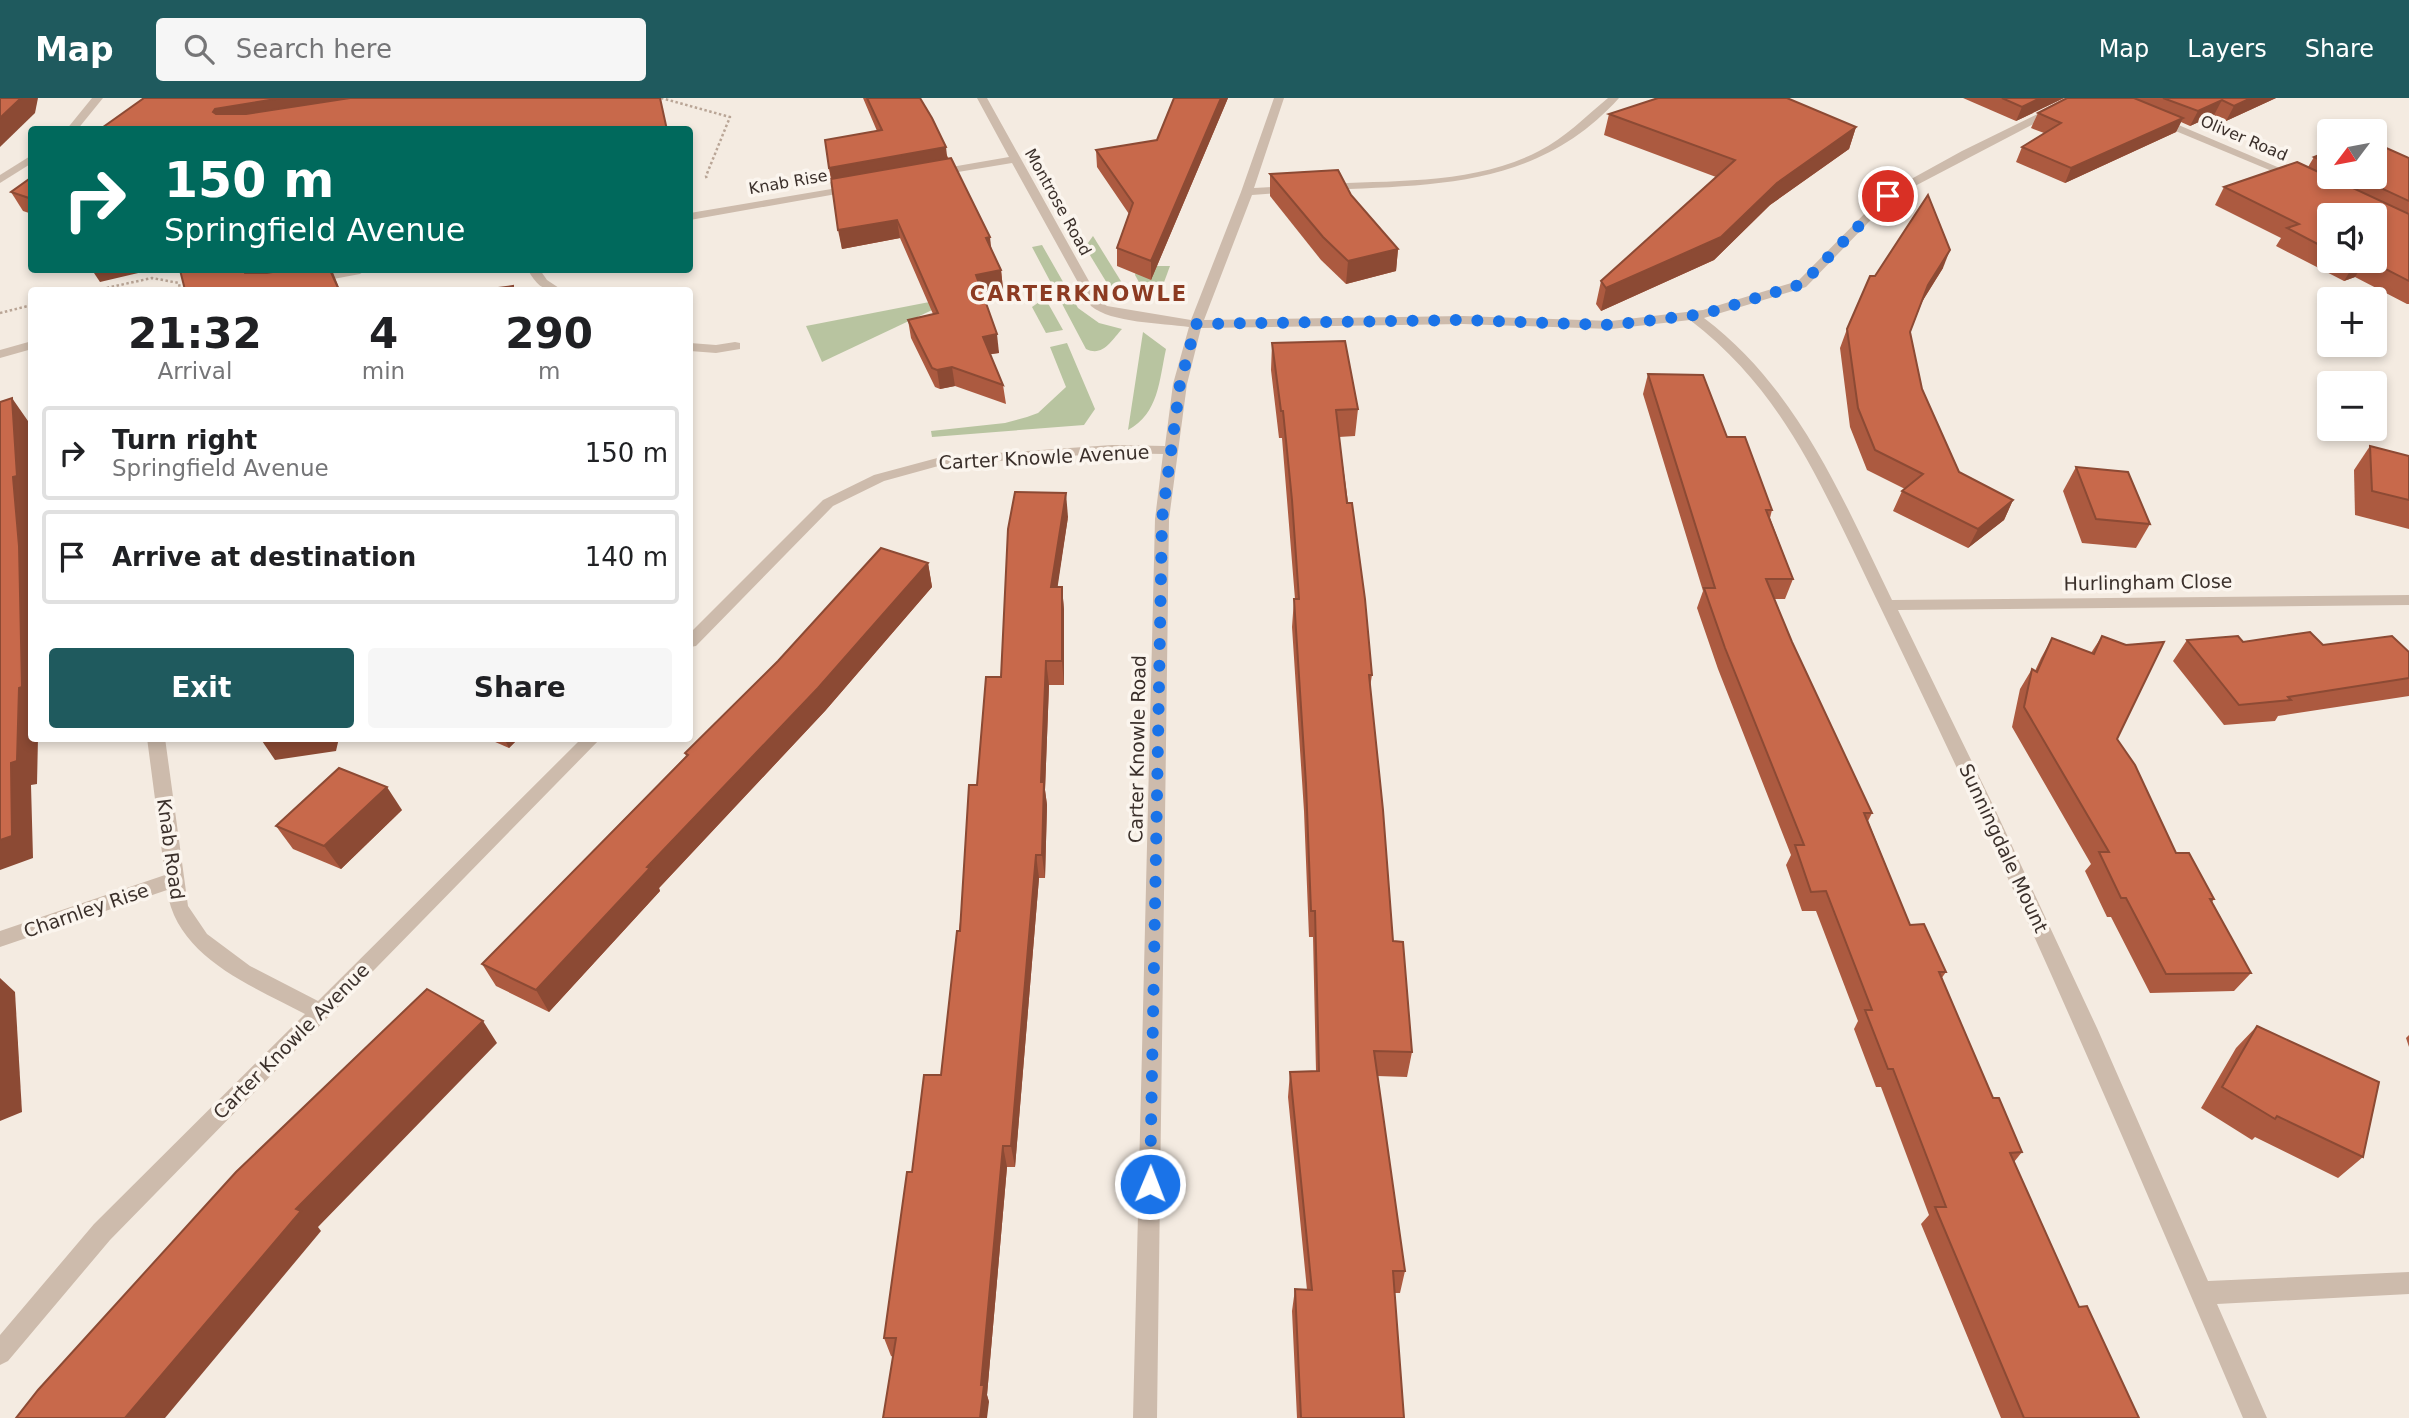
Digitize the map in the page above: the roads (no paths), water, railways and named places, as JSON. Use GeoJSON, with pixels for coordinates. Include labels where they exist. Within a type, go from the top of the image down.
{"type":"FeatureCollection","features":[{"type":"Feature","properties":{"kind":"street"},"geometry":{"type":"LineString","coordinates":[[74,126],[98,98]]}},
{"type":"Feature","properties":{"kind":"street","name":"Montrose Road"},"geometry":{"type":"LineString","coordinates":[[982,98],[1095,303],[1102,309],[1120,314],[1196,324],[1463,320],[1611,325],[1693,316],[1802,284],[1888,196],[1966,153],[2078,98]]}},
{"type":"Feature","properties":{"kind":"street","name":"Carter Knowle Road"},"geometry":{"type":"LineString","coordinates":[[1145,1418],[1162,519],[1169,450],[1180,384],[1196,324],[1247,192],[1279,98]]}},
{"type":"Feature","properties":{"kind":"street"},"geometry":{"type":"LineString","coordinates":[[1247,192],[1437,180],[1505,168],[1527,161],[1566,139],[1614,98]]}},
{"type":"Feature","properties":{"kind":"street","name":"Oliver Road"},"geometry":{"type":"LineString","coordinates":[[2141,113],[2314,185]]}},
{"type":"Feature","properties":{"kind":"street"},"geometry":{"type":"LineString","coordinates":[[918,176],[1017,159]]}},
{"type":"Feature","properties":{"kind":"street"},"geometry":{"type":"LineString","coordinates":[[0,180],[28,161]]}},
{"type":"Feature","properties":{"kind":"street","name":"Knab Rise"},"geometry":{"type":"LineString","coordinates":[[693,216],[865,186]]}},
{"type":"Feature","properties":{"kind":"street"},"geometry":{"type":"LineString","coordinates":[[293,283],[345,273]]}},
{"type":"Feature","properties":{"kind":"street"},"geometry":{"type":"LineString","coordinates":[[536,273],[542,283],[550,287]]}},
{"type":"Feature","properties":{"kind":"street","name":"Sunningdale Mount"},"geometry":{"type":"LineString","coordinates":[[1693,316],[1722,338],[1759,376],[1787,412],[1828,483],[1984,805],[2081,1015],[2255,1418]]}},
{"type":"Feature","properties":{"kind":"street"},"geometry":{"type":"LineString","coordinates":[[0,354],[28,346]]}},
{"type":"Feature","properties":{"kind":"street"},"geometry":{"type":"LineString","coordinates":[[693,347],[716,349],[735,346]]}},
{"type":"Feature","properties":{"kind":"street","name":"Carter Knowle Avenue"},"geometry":{"type":"LineString","coordinates":[[693,639],[828,503],[879,478],[941,461],[1112,449],[1169,450]]}},
{"type":"Feature","properties":{"kind":"street","name":"Hurlingham Close"},"geometry":{"type":"LineString","coordinates":[[1887,605],[2409,600]]}},
{"type":"Feature","properties":{"kind":"street","name":"Knab Road"},"geometry":{"type":"LineString","coordinates":[[156,742],[178,907],[200,940],[243,972],[320,1012]]}},
{"type":"Feature","properties":{"kind":"street","name":"Carter Knowle Avenue"},"geometry":{"type":"LineString","coordinates":[[0,1353],[102,1232],[589,742]]}},
{"type":"Feature","properties":{"kind":"street","name":"Charnley Rise"},"geometry":{"type":"LineString","coordinates":[[0,939],[173,880]]}},
{"type":"Feature","properties":{"kind":"street"},"geometry":{"type":"LineString","coordinates":[[2201,1293],[2409,1283]]}},
{"type":"Feature","properties":{"kind":"district","name":"CARTERKNOWLE"},"geometry":{"type":"Point","coordinates":[1079,294]}}]}
